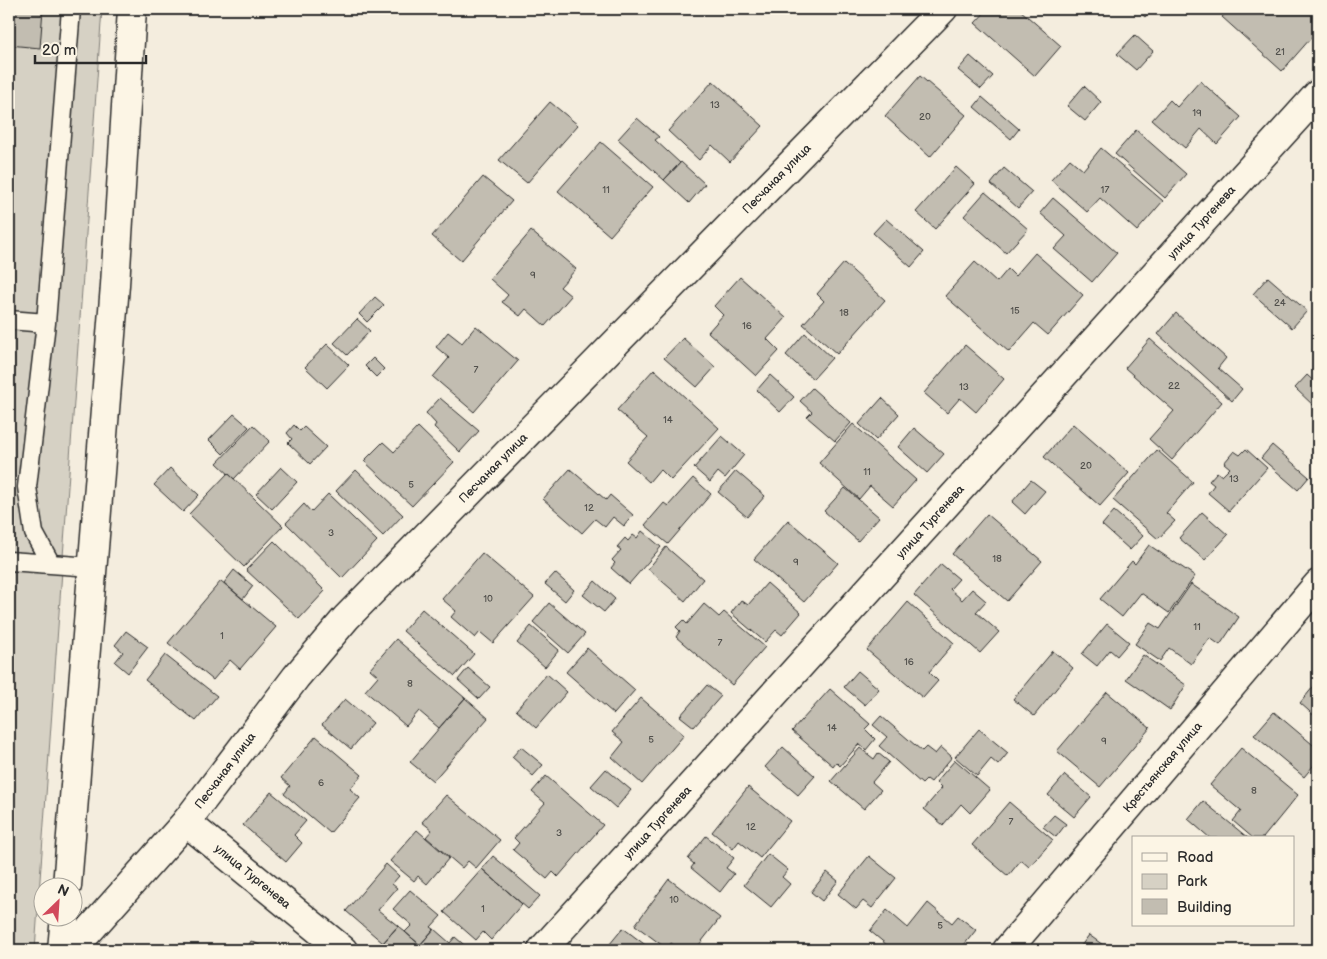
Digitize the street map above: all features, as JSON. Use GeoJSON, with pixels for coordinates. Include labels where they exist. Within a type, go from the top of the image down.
{"type":"FeatureCollection","features":[{"type":"Feature","properties":{"kind":"street"},"geometry":{"type":"LineString","coordinates":[[68,876],[115,285],[132,9]]}},
{"type":"Feature","properties":{"kind":"street","name":"Песчаная улица"},"geometry":{"type":"LineString","coordinates":[[72,950],[186,822],[296,678],[346,618],[943,9]]}},
{"type":"Feature","properties":{"kind":"street","name":"улица Тургенева"},"geometry":{"type":"LineString","coordinates":[[542,950],[1318,94]]}},
{"type":"Feature","properties":{"kind":"street","name":"Крестьянская улица"},"geometry":{"type":"LineString","coordinates":[[1007,950],[1318,584]]}},
{"type":"Feature","properties":{"kind":"street","name":"улица Тургенева"},"geometry":{"type":"LineString","coordinates":[[186,822],[343,950]]}},
{"type":"Feature","properties":{"kind":"street"},"geometry":{"type":"LineString","coordinates":[[62,950],[64,926]]}},
{"type":"Feature","properties":{"kind":"lane"},"geometry":{"type":"LineString","coordinates":[[51,564],[34,533],[27,487],[46,323],[70,9]]}},
{"type":"Feature","properties":{"kind":"lane"},"geometry":{"type":"LineString","coordinates":[[9,320],[46,323]]}},
{"type":"Feature","properties":{"kind":"lane"},"geometry":{"type":"LineString","coordinates":[[9,561],[92,567]]}},
{"type":"Feature","properties":{"kind":"green space"},"geometry":{"type":"Polygon","coordinates":[[[9,9],[102,9],[40,876],[32,876],[32,926],[37,926],[35,950],[9,950],[9,9]]]}},
{"type":"Feature","properties":{"kind":"building"},"geometry":{"type":"Polygon","coordinates":[[[12,9],[43,9],[40,48],[9,45],[12,9]]]}},
{"type":"Feature","properties":{"kind":"building"},"geometry":{"type":"Polygon","coordinates":[[[988,9],[1019,9],[1061,46],[1035,76],[975,23],[988,9]]]}},
{"type":"Feature","properties":{"kind":"building"},"geometry":{"type":"Polygon","coordinates":[[[1136,9],[1152,9],[1145,17],[1136,9]]]}},
{"type":"Feature","properties":{"kind":"building"},"geometry":{"type":"Polygon","coordinates":[[[1229,9],[1308,9],[1318,18],[1318,30],[1282,71],[1222,17],[1229,9]]]}},
{"type":"Feature","properties":{"kind":"building"},"geometry":{"type":"Polygon","coordinates":[[[1135,35],[1153,51],[1136,70],[1117,54],[1135,35]]]}},
{"type":"Feature","properties":{"kind":"building"},"geometry":{"type":"Polygon","coordinates":[[[970,56],[993,76],[981,89],[958,70],[970,56]]]}},
{"type":"Feature","properties":{"kind":"building"},"geometry":{"type":"Polygon","coordinates":[[[920,76],[966,115],[930,157],[885,116],[920,76]]]}},
{"type":"Feature","properties":{"kind":"building"},"geometry":{"type":"Polygon","coordinates":[[[713,81],[763,126],[730,162],[712,145],[699,160],[668,131],[713,81]]]}},
{"type":"Feature","properties":{"kind":"building"},"geometry":{"type":"Polygon","coordinates":[[[1200,81],[1241,117],[1217,144],[1201,129],[1185,148],[1152,120],[1170,100],[1177,107],[1200,81]]]}},
{"type":"Feature","properties":{"kind":"building"},"geometry":{"type":"Polygon","coordinates":[[[1084,86],[1101,102],[1085,121],[1067,106],[1084,86]]]}},
{"type":"Feature","properties":{"kind":"building"},"geometry":{"type":"Polygon","coordinates":[[[982,97],[1019,129],[1011,139],[974,107],[982,97]]]}},
{"type":"Feature","properties":{"kind":"building"},"geometry":{"type":"Polygon","coordinates":[[[550,102],[578,125],[527,183],[499,160],[550,102]]]}},
{"type":"Feature","properties":{"kind":"building"},"geometry":{"type":"Polygon","coordinates":[[[637,118],[659,137],[655,140],[680,163],[664,180],[618,139],[637,118]]]}},
{"type":"Feature","properties":{"kind":"building"},"geometry":{"type":"Polygon","coordinates":[[[1136,130],[1186,174],[1165,198],[1115,154],[1136,130]]]}},
{"type":"Feature","properties":{"kind":"building"},"geometry":{"type":"Polygon","coordinates":[[[601,142],[653,187],[610,236],[558,191],[601,142]]]}},
{"type":"Feature","properties":{"kind":"building"},"geometry":{"type":"Polygon","coordinates":[[[1101,148],[1163,201],[1137,231],[1100,198],[1087,212],[1051,180],[1070,159],[1083,170],[1101,148]]]}},
{"type":"Feature","properties":{"kind":"building"},"geometry":{"type":"Polygon","coordinates":[[[681,162],[705,184],[689,203],[664,180],[681,162]]]}},
{"type":"Feature","properties":{"kind":"building"},"geometry":{"type":"Polygon","coordinates":[[[956,167],[975,184],[935,229],[916,212],[956,167]]]}},
{"type":"Feature","properties":{"kind":"building"},"geometry":{"type":"Polygon","coordinates":[[[1004,168],[1032,192],[1018,208],[991,184],[1004,168]]]}},
{"type":"Feature","properties":{"kind":"building"},"geometry":{"type":"Polygon","coordinates":[[[483,177],[512,201],[461,261],[432,236],[483,177]]]}},
{"type":"Feature","properties":{"kind":"building"},"geometry":{"type":"Polygon","coordinates":[[[985,192],[1028,229],[1006,253],[964,216],[985,192]]]}},
{"type":"Feature","properties":{"kind":"building"},"geometry":{"type":"Polygon","coordinates":[[[1053,198],[1117,253],[1092,282],[1054,249],[1066,236],[1040,213],[1053,198]]]}},
{"type":"Feature","properties":{"kind":"building"},"geometry":{"type":"Polygon","coordinates":[[[886,219],[924,252],[911,267],[873,233],[886,219]]]}},
{"type":"Feature","properties":{"kind":"building"},"geometry":{"type":"Polygon","coordinates":[[[531,231],[576,269],[560,287],[571,296],[545,326],[526,309],[520,316],[502,302],[508,295],[490,279],[531,231]]]}},
{"type":"Feature","properties":{"kind":"building"},"geometry":{"type":"Polygon","coordinates":[[[1035,253],[1083,295],[1048,335],[1034,323],[1009,352],[945,296],[975,262],[997,282],[1008,269],[1015,276],[1035,253]]]}},
{"type":"Feature","properties":{"kind":"building"},"geometry":{"type":"Polygon","coordinates":[[[844,263],[885,300],[837,354],[803,324],[824,301],[817,294],[844,263]]]}},
{"type":"Feature","properties":{"kind":"building"},"geometry":{"type":"Polygon","coordinates":[[[740,277],[786,318],[767,339],[779,351],[756,376],[708,332],[723,315],[714,306],[740,277]]]}},
{"type":"Feature","properties":{"kind":"building"},"geometry":{"type":"Polygon","coordinates":[[[1268,277],[1307,311],[1292,328],[1253,294],[1268,277]]]}},
{"type":"Feature","properties":{"kind":"building"},"geometry":{"type":"Polygon","coordinates":[[[375,297],[384,305],[367,322],[359,314],[375,297]]]}},
{"type":"Feature","properties":{"kind":"building"},"geometry":{"type":"Polygon","coordinates":[[[1176,313],[1226,358],[1218,368],[1242,389],[1232,401],[1158,334],[1176,313]]]}},
{"type":"Feature","properties":{"kind":"building"},"geometry":{"type":"Polygon","coordinates":[[[357,319],[370,331],[347,355],[334,343],[357,319]]]}},
{"type":"Feature","properties":{"kind":"building"},"geometry":{"type":"Polygon","coordinates":[[[476,326],[518,361],[474,412],[433,377],[449,358],[436,347],[448,332],[462,343],[476,326]]]}},
{"type":"Feature","properties":{"kind":"building"},"geometry":{"type":"Polygon","coordinates":[[[805,333],[832,358],[813,379],[786,355],[805,333]]]}},
{"type":"Feature","properties":{"kind":"building"},"geometry":{"type":"Polygon","coordinates":[[[683,338],[715,367],[697,387],[664,358],[683,338]]]}},
{"type":"Feature","properties":{"kind":"building"},"geometry":{"type":"Polygon","coordinates":[[[1150,339],[1222,402],[1172,460],[1149,439],[1174,411],[1125,368],[1150,339]]]}},
{"type":"Feature","properties":{"kind":"building"},"geometry":{"type":"Polygon","coordinates":[[[327,344],[349,365],[327,388],[305,367],[327,344]]]}},
{"type":"Feature","properties":{"kind":"building"},"geometry":{"type":"Polygon","coordinates":[[[965,345],[1004,379],[976,412],[960,398],[947,413],[924,393],[965,345]]]}},
{"type":"Feature","properties":{"kind":"building"},"geometry":{"type":"Polygon","coordinates":[[[373,358],[384,369],[376,377],[365,366],[373,358]]]}},
{"type":"Feature","properties":{"kind":"building"},"geometry":{"type":"Polygon","coordinates":[[[654,369],[719,428],[671,480],[660,469],[649,482],[626,461],[648,437],[617,410],[654,369]]]}},
{"type":"Feature","properties":{"kind":"building"},"geometry":{"type":"Polygon","coordinates":[[[770,375],[794,397],[780,412],[757,390],[770,375]]]}},
{"type":"Feature","properties":{"kind":"building"},"geometry":{"type":"Polygon","coordinates":[[[1307,375],[1318,385],[1318,403],[1315,407],[1295,388],[1307,375]]]}},
{"type":"Feature","properties":{"kind":"building"},"geometry":{"type":"Polygon","coordinates":[[[812,388],[851,423],[835,441],[807,417],[812,412],[800,401],[812,388]]]}},
{"type":"Feature","properties":{"kind":"building"},"geometry":{"type":"Polygon","coordinates":[[[440,398],[479,431],[460,452],[434,427],[436,424],[426,413],[440,398]]]}},
{"type":"Feature","properties":{"kind":"building"},"geometry":{"type":"Polygon","coordinates":[[[882,398],[899,414],[876,440],[859,424],[882,398]]]}},
{"type":"Feature","properties":{"kind":"building"},"geometry":{"type":"Polygon","coordinates":[[[234,414],[249,427],[223,454],[209,440],[234,414]]]}},
{"type":"Feature","properties":{"kind":"building"},"geometry":{"type":"Polygon","coordinates":[[[853,424],[916,480],[893,506],[870,486],[859,499],[819,463],[853,424]]]}},
{"type":"Feature","properties":{"kind":"building"},"geometry":{"type":"Polygon","coordinates":[[[1073,424],[1129,473],[1100,506],[1044,457],[1073,424]]]}},
{"type":"Feature","properties":{"kind":"building"},"geometry":{"type":"Polygon","coordinates":[[[253,425],[270,441],[234,479],[217,463],[253,425]]]}},
{"type":"Feature","properties":{"kind":"building"},"geometry":{"type":"Polygon","coordinates":[[[294,425],[300,431],[304,427],[326,447],[310,464],[288,443],[292,439],[287,433],[294,425]]]}},
{"type":"Feature","properties":{"kind":"building"},"geometry":{"type":"Polygon","coordinates":[[[418,427],[454,462],[412,506],[364,461],[383,442],[394,452],[418,427]]]}},
{"type":"Feature","properties":{"kind":"building"},"geometry":{"type":"Polygon","coordinates":[[[914,428],[944,454],[927,473],[898,447],[914,428]]]}},
{"type":"Feature","properties":{"kind":"building"},"geometry":{"type":"Polygon","coordinates":[[[722,436],[744,455],[725,478],[718,472],[710,482],[694,468],[722,436]]]}},
{"type":"Feature","properties":{"kind":"building"},"geometry":{"type":"Polygon","coordinates":[[[1272,445],[1309,477],[1298,490],[1261,458],[1272,445]]]}},
{"type":"Feature","properties":{"kind":"building"},"geometry":{"type":"Polygon","coordinates":[[[1246,449],[1267,468],[1229,511],[1208,493],[1214,485],[1209,481],[1217,472],[1222,476],[1230,468],[1224,463],[1234,451],[1240,455],[1246,449]]]}},
{"type":"Feature","properties":{"kind":"building"},"geometry":{"type":"Polygon","coordinates":[[[1157,450],[1193,482],[1166,513],[1175,521],[1158,539],[1113,500],[1157,450]]]}},
{"type":"Feature","properties":{"kind":"building"},"geometry":{"type":"Polygon","coordinates":[[[281,467],[297,482],[272,509],[256,494],[281,467]]]}},
{"type":"Feature","properties":{"kind":"building"},"geometry":{"type":"Polygon","coordinates":[[[170,468],[199,495],[183,512],[154,485],[170,468]]]}},
{"type":"Feature","properties":{"kind":"building"},"geometry":{"type":"Polygon","coordinates":[[[570,469],[606,500],[610,495],[633,515],[624,526],[613,517],[605,527],[595,519],[582,533],[543,499],[570,469]]]}},
{"type":"Feature","properties":{"kind":"building"},"geometry":{"type":"Polygon","coordinates":[[[356,470],[403,515],[383,536],[336,491],[356,470]]]}},
{"type":"Feature","properties":{"kind":"building"},"geometry":{"type":"Polygon","coordinates":[[[736,471],[765,496],[747,517],[718,492],[736,471]]]}},
{"type":"Feature","properties":{"kind":"building"},"geometry":{"type":"Polygon","coordinates":[[[228,473],[283,526],[244,567],[189,514],[228,473]]]}},
{"type":"Feature","properties":{"kind":"building"},"geometry":{"type":"Polygon","coordinates":[[[693,478],[711,494],[668,544],[645,525],[664,503],[668,506],[693,478]]]}},
{"type":"Feature","properties":{"kind":"building"},"geometry":{"type":"Polygon","coordinates":[[[1031,480],[1045,491],[1025,514],[1012,502],[1031,480]]]}},
{"type":"Feature","properties":{"kind":"building"},"geometry":{"type":"Polygon","coordinates":[[[845,488],[879,517],[858,541],[824,511],[845,488]]]}},
{"type":"Feature","properties":{"kind":"building"},"geometry":{"type":"Polygon","coordinates":[[[328,494],[377,541],[342,578],[286,523],[304,504],[311,512],[328,494]]]}},
{"type":"Feature","properties":{"kind":"building"},"geometry":{"type":"Polygon","coordinates":[[[1114,511],[1143,536],[1130,550],[1102,525],[1114,511]]]}},
{"type":"Feature","properties":{"kind":"building"},"geometry":{"type":"Polygon","coordinates":[[[1202,512],[1228,535],[1205,560],[1179,538],[1202,512]]]}},
{"type":"Feature","properties":{"kind":"building"},"geometry":{"type":"Polygon","coordinates":[[[987,514],[1042,561],[1007,601],[952,554],[987,514]]]}},
{"type":"Feature","properties":{"kind":"building"},"geometry":{"type":"Polygon","coordinates":[[[788,520],[838,563],[804,602],[754,559],[788,520]]]}},
{"type":"Feature","properties":{"kind":"building"},"geometry":{"type":"Polygon","coordinates":[[[642,531],[661,547],[629,584],[611,568],[615,563],[612,560],[621,550],[617,547],[625,538],[628,541],[633,535],[637,538],[642,531]]]}},
{"type":"Feature","properties":{"kind":"building"},"geometry":{"type":"Polygon","coordinates":[[[274,541],[325,591],[299,619],[246,570],[274,541]]]}},
{"type":"Feature","properties":{"kind":"building"},"geometry":{"type":"Polygon","coordinates":[[[1149,545],[1195,576],[1169,613],[1141,593],[1122,617],[1100,599],[1132,561],[1135,564],[1149,545]]]}},
{"type":"Feature","properties":{"kind":"building"},"geometry":{"type":"Polygon","coordinates":[[[666,547],[703,579],[685,601],[648,569],[666,547]]]}},
{"type":"Feature","properties":{"kind":"building"},"geometry":{"type":"Polygon","coordinates":[[[482,553],[534,597],[493,643],[480,632],[475,638],[451,617],[456,611],[442,599],[482,553]]]}},
{"type":"Feature","properties":{"kind":"building"},"geometry":{"type":"Polygon","coordinates":[[[941,564],[959,579],[950,589],[962,600],[972,589],[986,601],[976,612],[999,632],[980,653],[914,595],[941,564]]]}},
{"type":"Feature","properties":{"kind":"building"},"geometry":{"type":"Polygon","coordinates":[[[234,570],[253,586],[243,599],[224,583],[234,570]]]}},
{"type":"Feature","properties":{"kind":"building"},"geometry":{"type":"Polygon","coordinates":[[[555,573],[574,590],[565,601],[545,584],[555,573]]]}},
{"type":"Feature","properties":{"kind":"building"},"geometry":{"type":"Polygon","coordinates":[[[221,581],[276,627],[240,669],[230,660],[213,680],[168,643],[221,581]]]}},
{"type":"Feature","properties":{"kind":"building"},"geometry":{"type":"Polygon","coordinates":[[[595,581],[615,599],[604,612],[583,595],[595,581]]]}},
{"type":"Feature","properties":{"kind":"building"},"geometry":{"type":"Polygon","coordinates":[[[767,583],[801,613],[782,635],[776,630],[765,642],[731,613],[741,600],[748,605],[767,583]]]}},
{"type":"Feature","properties":{"kind":"building"},"geometry":{"type":"Polygon","coordinates":[[[1191,584],[1239,617],[1220,645],[1210,638],[1191,664],[1169,648],[1160,661],[1135,644],[1150,623],[1160,629],[1191,584]]]}},
{"type":"Feature","properties":{"kind":"building"},"geometry":{"type":"Polygon","coordinates":[[[908,602],[954,643],[929,672],[938,681],[923,698],[867,650],[908,602]]]}},
{"type":"Feature","properties":{"kind":"building"},"geometry":{"type":"Polygon","coordinates":[[[549,603],[585,634],[568,653],[533,622],[549,603]]]}},
{"type":"Feature","properties":{"kind":"building"},"geometry":{"type":"Polygon","coordinates":[[[704,604],[719,617],[724,612],[765,647],[732,685],[676,637],[680,631],[676,627],[683,620],[687,624],[704,604]]]}},
{"type":"Feature","properties":{"kind":"building"},"geometry":{"type":"Polygon","coordinates":[[[422,609],[474,654],[455,676],[403,631],[422,609]]]}},
{"type":"Feature","properties":{"kind":"building"},"geometry":{"type":"Polygon","coordinates":[[[1107,624],[1129,642],[1117,656],[1110,650],[1097,666],[1082,654],[1107,624]]]}},
{"type":"Feature","properties":{"kind":"building"},"geometry":{"type":"Polygon","coordinates":[[[531,626],[559,650],[545,667],[517,643],[531,626]]]}},
{"type":"Feature","properties":{"kind":"building"},"geometry":{"type":"Polygon","coordinates":[[[126,631],[148,647],[128,673],[115,662],[123,652],[115,645],[126,631]]]}},
{"type":"Feature","properties":{"kind":"building"},"geometry":{"type":"Polygon","coordinates":[[[396,639],[465,698],[439,728],[419,711],[406,726],[365,691],[378,676],[370,669],[396,639]]]}},
{"type":"Feature","properties":{"kind":"building"},"geometry":{"type":"Polygon","coordinates":[[[587,648],[635,690],[614,714],[566,672],[587,648]]]}},
{"type":"Feature","properties":{"kind":"building"},"geometry":{"type":"Polygon","coordinates":[[[1053,651],[1073,668],[1034,716],[1013,699],[1053,651]]]}},
{"type":"Feature","properties":{"kind":"building"},"geometry":{"type":"Polygon","coordinates":[[[165,655],[217,696],[196,721],[145,680],[165,655]]]}},
{"type":"Feature","properties":{"kind":"building"},"geometry":{"type":"Polygon","coordinates":[[[1143,655],[1186,685],[1170,710],[1126,679],[1143,655]]]}},
{"type":"Feature","properties":{"kind":"building"},"geometry":{"type":"Polygon","coordinates":[[[468,668],[490,687],[479,699],[458,680],[468,668]]]}},
{"type":"Feature","properties":{"kind":"building"},"geometry":{"type":"Polygon","coordinates":[[[858,671],[879,689],[865,705],[844,687],[858,671]]]}},
{"type":"Feature","properties":{"kind":"building"},"geometry":{"type":"Polygon","coordinates":[[[547,674],[567,692],[536,728],[516,710],[547,674]]]}},
{"type":"Feature","properties":{"kind":"building"},"geometry":{"type":"Polygon","coordinates":[[[1318,681],[1318,719],[1300,703],[1318,681]]]}},
{"type":"Feature","properties":{"kind":"building"},"geometry":{"type":"Polygon","coordinates":[[[707,685],[721,696],[694,727],[680,716],[707,685]]]}},
{"type":"Feature","properties":{"kind":"building"},"geometry":{"type":"Polygon","coordinates":[[[830,689],[870,724],[865,729],[875,739],[866,750],[859,744],[840,766],[836,762],[833,766],[792,731],[830,689]]]}},
{"type":"Feature","properties":{"kind":"building"},"geometry":{"type":"Polygon","coordinates":[[[1107,692],[1150,728],[1100,787],[1057,751],[1107,692]]]}},
{"type":"Feature","properties":{"kind":"building"},"geometry":{"type":"Polygon","coordinates":[[[465,698],[488,718],[433,781],[410,762],[465,698]]]}},
{"type":"Feature","properties":{"kind":"building"},"geometry":{"type":"Polygon","coordinates":[[[641,698],[684,735],[642,784],[612,757],[624,742],[612,732],[641,698]]]}},
{"type":"Feature","properties":{"kind":"building"},"geometry":{"type":"Polygon","coordinates":[[[345,699],[373,723],[351,749],[322,725],[345,699]]]}},
{"type":"Feature","properties":{"kind":"building"},"geometry":{"type":"Polygon","coordinates":[[[1274,712],[1318,749],[1318,760],[1304,777],[1254,735],[1274,712]]]}},
{"type":"Feature","properties":{"kind":"building"},"geometry":{"type":"Polygon","coordinates":[[[881,716],[922,751],[926,747],[935,754],[941,747],[952,757],[931,782],[927,779],[922,784],[879,746],[887,737],[873,725],[881,716]]]}},
{"type":"Feature","properties":{"kind":"building"},"geometry":{"type":"Polygon","coordinates":[[[979,729],[1008,753],[998,765],[991,759],[977,776],[955,757],[979,729]]]}},
{"type":"Feature","properties":{"kind":"building"},"geometry":{"type":"Polygon","coordinates":[[[316,736],[362,775],[350,789],[360,798],[330,833],[284,794],[290,786],[281,778],[316,736]]]}},
{"type":"Feature","properties":{"kind":"building"},"geometry":{"type":"Polygon","coordinates":[[[521,747],[543,765],[533,776],[512,757],[521,747]]]}},
{"type":"Feature","properties":{"kind":"building"},"geometry":{"type":"Polygon","coordinates":[[[783,747],[815,776],[798,795],[765,767],[783,747]]]}},
{"type":"Feature","properties":{"kind":"building"},"geometry":{"type":"Polygon","coordinates":[[[860,748],[874,759],[878,753],[889,762],[872,782],[881,790],[864,809],[831,781],[860,748]]]}},
{"type":"Feature","properties":{"kind":"building"},"geometry":{"type":"Polygon","coordinates":[[[1241,748],[1298,795],[1265,836],[1251,836],[1233,821],[1241,811],[1210,785],[1241,748]]]}},
{"type":"Feature","properties":{"kind":"building"},"geometry":{"type":"Polygon","coordinates":[[[955,760],[990,790],[970,813],[961,804],[943,825],[924,809],[942,788],[936,782],[955,760]]]}},
{"type":"Feature","properties":{"kind":"building"},"geometry":{"type":"Polygon","coordinates":[[[606,769],[631,790],[616,808],[591,786],[606,769]]]}},
{"type":"Feature","properties":{"kind":"building"},"geometry":{"type":"Polygon","coordinates":[[[1065,775],[1091,797],[1074,817],[1048,795],[1065,775]]]}},
{"type":"Feature","properties":{"kind":"building"},"geometry":{"type":"Polygon","coordinates":[[[546,776],[603,825],[558,877],[553,872],[547,879],[513,850],[519,843],[514,838],[545,803],[532,792],[546,776]]]}},
{"type":"Feature","properties":{"kind":"building"},"geometry":{"type":"Polygon","coordinates":[[[748,787],[790,821],[760,858],[739,841],[733,849],[712,832],[748,787]]]}},
{"type":"Feature","properties":{"kind":"building"},"geometry":{"type":"Polygon","coordinates":[[[271,792],[306,821],[294,835],[302,843],[286,862],[243,825],[271,792]]]}},
{"type":"Feature","properties":{"kind":"building"},"geometry":{"type":"Polygon","coordinates":[[[446,795],[500,840],[476,868],[468,861],[462,868],[426,837],[432,830],[422,822],[446,795]]]}},
{"type":"Feature","properties":{"kind":"building"},"geometry":{"type":"Polygon","coordinates":[[[1203,801],[1246,836],[1208,836],[1188,819],[1203,801]]]}},
{"type":"Feature","properties":{"kind":"building"},"geometry":{"type":"Polygon","coordinates":[[[1009,802],[1053,840],[1029,867],[1021,860],[1008,876],[972,845],[1009,802]]]}},
{"type":"Feature","properties":{"kind":"building"},"geometry":{"type":"Polygon","coordinates":[[[1054,815],[1066,824],[1056,837],[1043,827],[1054,815]]]}},
{"type":"Feature","properties":{"kind":"building"},"geometry":{"type":"Polygon","coordinates":[[[417,830],[449,858],[427,884],[418,876],[414,881],[390,861],[417,830]]]}},
{"type":"Feature","properties":{"kind":"building"},"geometry":{"type":"Polygon","coordinates":[[[706,836],[734,858],[726,868],[734,874],[720,892],[691,868],[694,864],[688,859],[706,836]]]}},
{"type":"Feature","properties":{"kind":"building"},"geometry":{"type":"Polygon","coordinates":[[[768,854],[788,870],[782,877],[790,884],[771,907],[744,885],[768,854]]]}},
{"type":"Feature","properties":{"kind":"building"},"geometry":{"type":"Polygon","coordinates":[[[493,856],[540,896],[528,909],[482,869],[493,856]]]}},
{"type":"Feature","properties":{"kind":"building"},"geometry":{"type":"Polygon","coordinates":[[[869,856],[896,878],[872,908],[863,901],[856,909],[838,894],[869,856]]]}},
{"type":"Feature","properties":{"kind":"building"},"geometry":{"type":"Polygon","coordinates":[[[386,864],[399,876],[392,884],[397,888],[378,910],[398,926],[383,943],[346,911],[386,864]]]}},
{"type":"Feature","properties":{"kind":"building"},"geometry":{"type":"Polygon","coordinates":[[[482,869],[522,904],[491,940],[483,932],[476,940],[444,912],[482,869]]]}},
{"type":"Feature","properties":{"kind":"building"},"geometry":{"type":"Polygon","coordinates":[[[827,872],[838,881],[822,901],[811,892],[827,872]]]}},
{"type":"Feature","properties":{"kind":"building"},"geometry":{"type":"Polygon","coordinates":[[[669,879],[720,918],[695,950],[681,950],[671,943],[667,949],[635,925],[669,879]]]}},
{"type":"Feature","properties":{"kind":"building"},"geometry":{"type":"Polygon","coordinates":[[[410,890],[441,916],[431,927],[434,929],[420,945],[405,932],[412,925],[393,909],[410,890]]]}},
{"type":"Feature","properties":{"kind":"building"},"geometry":{"type":"Polygon","coordinates":[[[928,903],[952,923],[958,916],[976,930],[960,950],[893,950],[870,931],[887,910],[908,928],[928,903]]]}},
{"type":"Feature","properties":{"kind":"building"},"geometry":{"type":"Polygon","coordinates":[[[398,926],[426,950],[391,950],[383,943],[398,926]]]}},
{"type":"Feature","properties":{"kind":"building"},"geometry":{"type":"Polygon","coordinates":[[[623,928],[652,950],[605,950],[623,928]]]}},
{"type":"Feature","properties":{"kind":"building"},"geometry":{"type":"Polygon","coordinates":[[[434,929],[450,943],[455,937],[470,950],[426,950],[420,945],[434,929]]]}},
{"type":"Feature","properties":{"kind":"building"},"geometry":{"type":"Polygon","coordinates":[[[1089,935],[1110,950],[1078,950],[1089,935]]]}},
{"type":"Feature","properties":{"kind":"building"},"geometry":{"type":"Polygon","coordinates":[[[251,941],[270,950],[246,950],[251,941]]]}}]}
